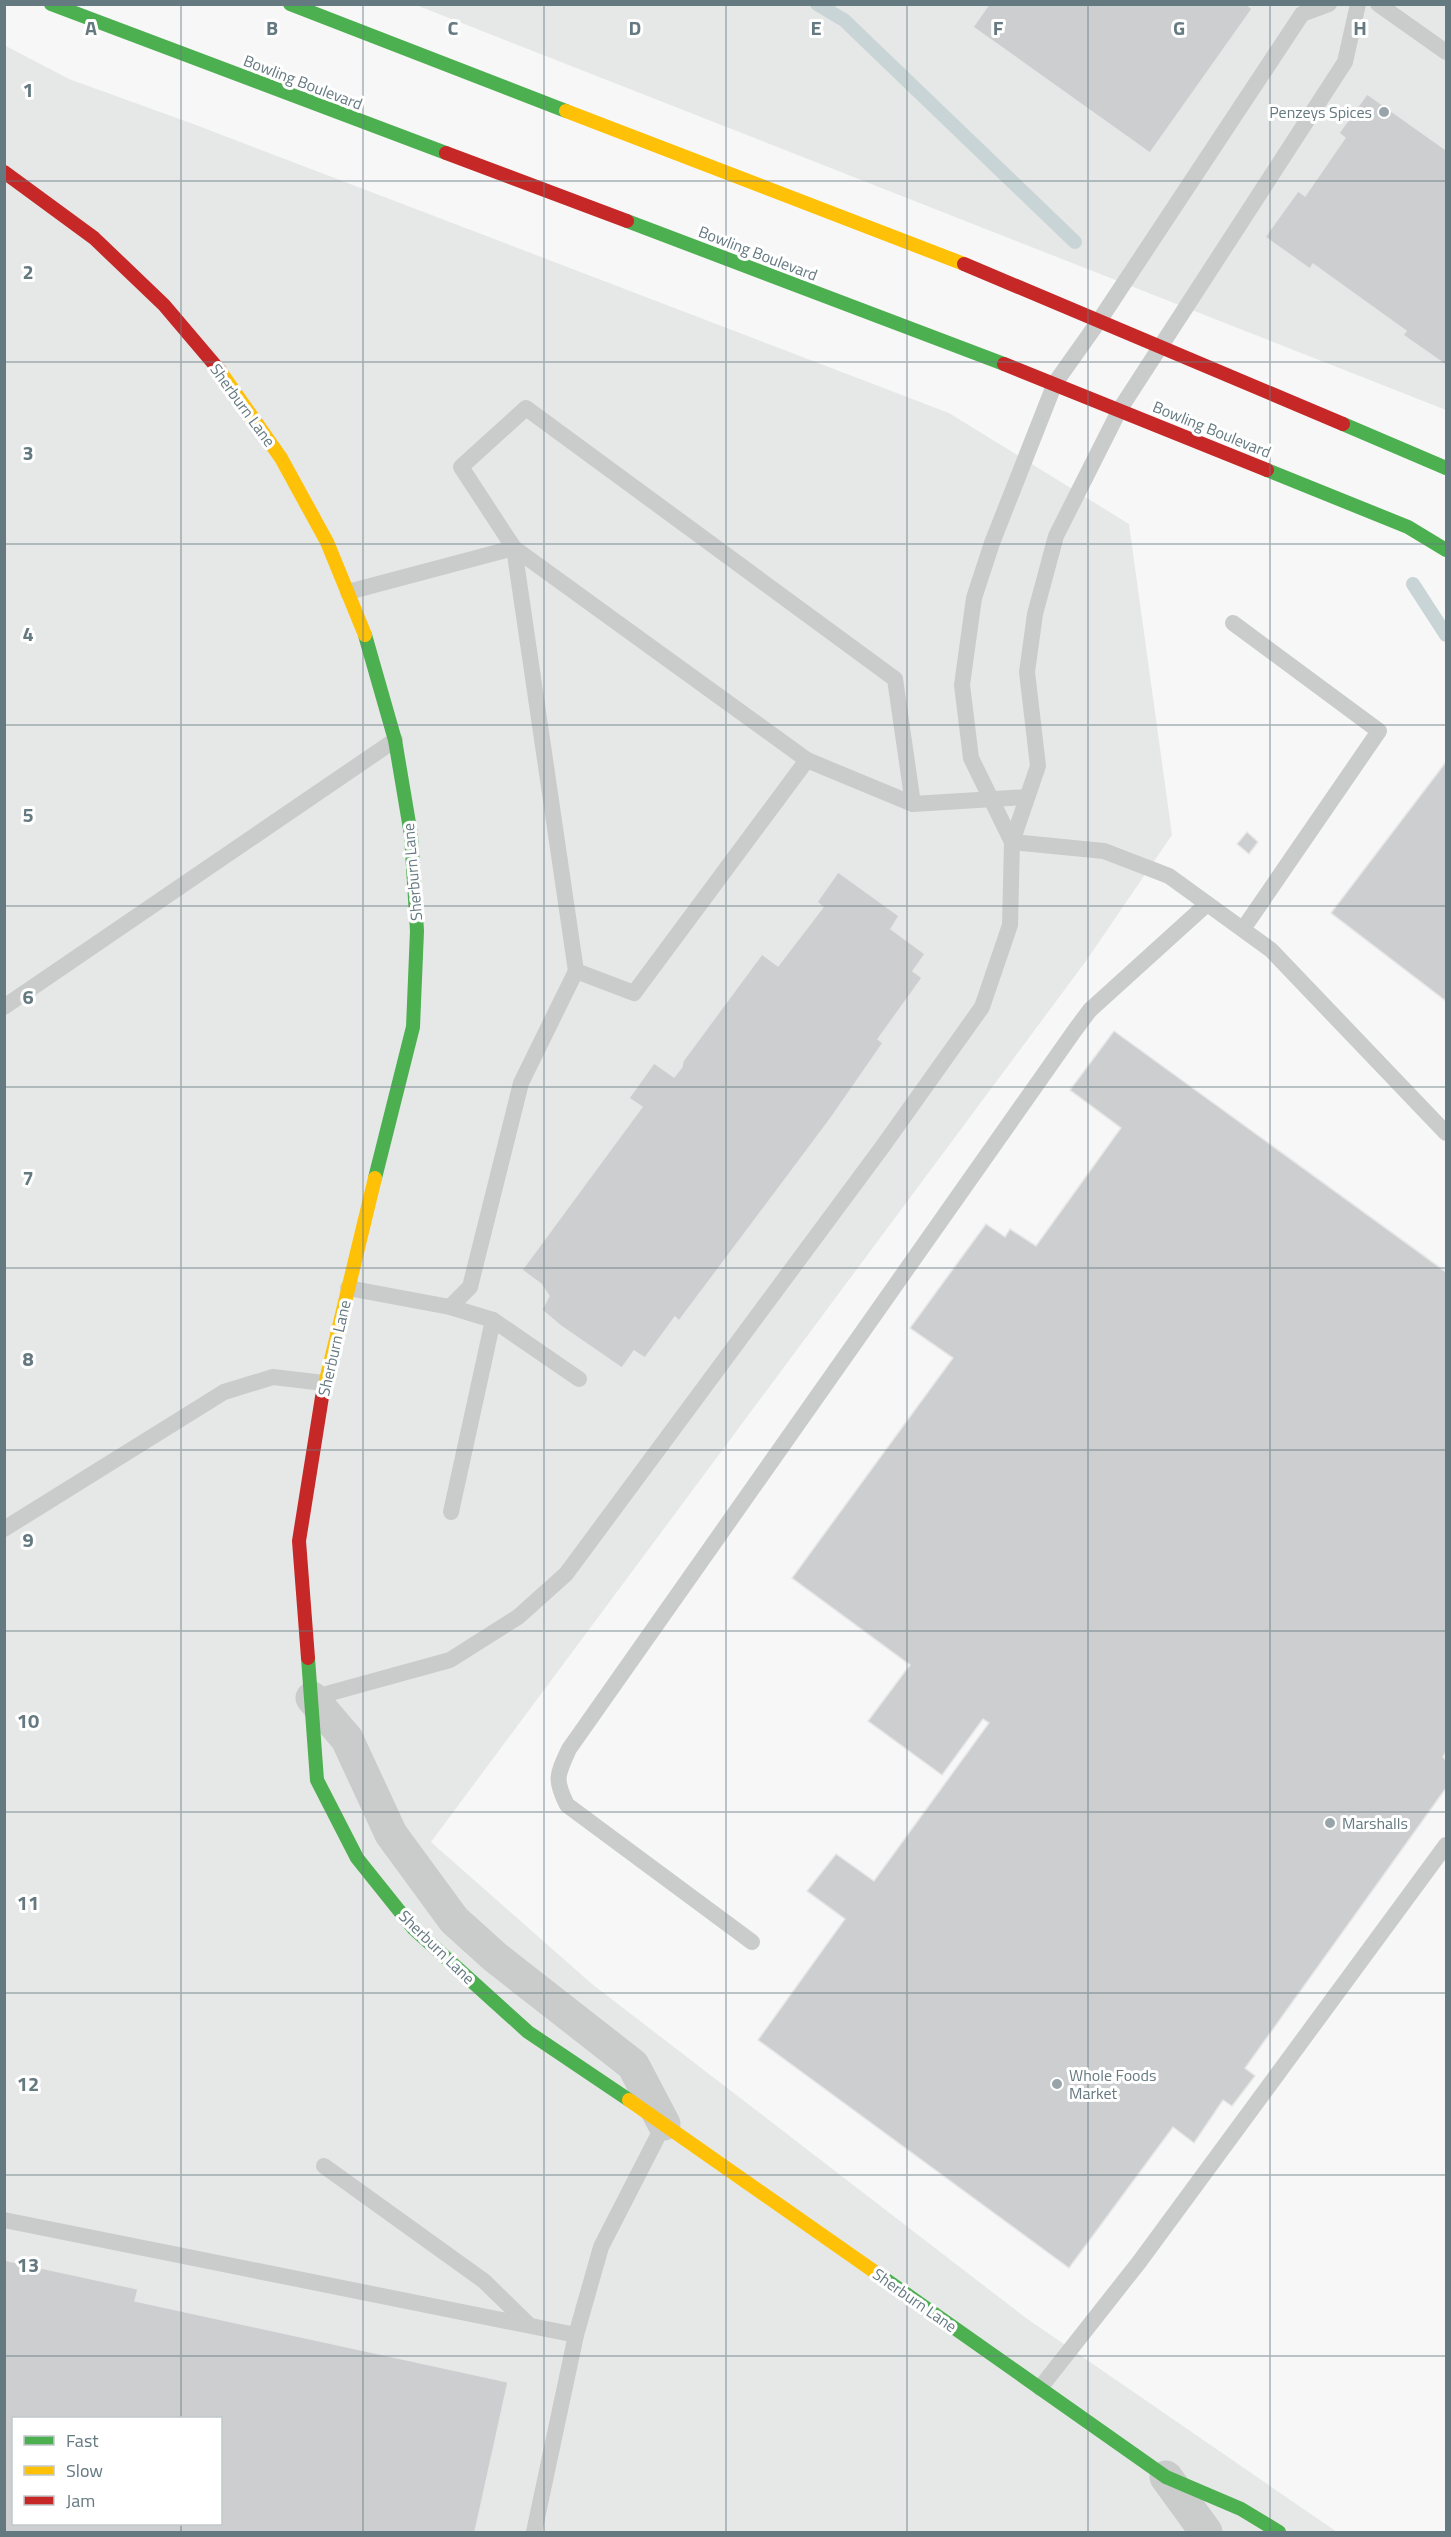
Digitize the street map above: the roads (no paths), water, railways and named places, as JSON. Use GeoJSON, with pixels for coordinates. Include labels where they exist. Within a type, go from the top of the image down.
{"type":"FeatureCollection","features":[{"type":"Feature","properties":{"kind":"street","name":"Bowling Boulevard"},"geometry":{"type":"LineString","coordinates":[[51,4],[1055,382],[1408,527],[1446,550]]}},
{"type":"Feature","properties":{"kind":"street"},"geometry":{"type":"LineString","coordinates":[[290,4],[972,267],[1446,468]]}},
{"type":"Feature","properties":{"kind":"street","name":"Sherburn Lane"},"geometry":{"type":"LineString","coordinates":[[4,172],[94,238],[164,305],[226,378],[281,458],[327,542],[370,647],[395,740],[411,835],[417,931],[413,1027],[324,1383],[299,1541],[317,1780],[357,1858],[413,1928],[528,2032],[664,2124],[1166,2477],[1241,2510],[1279,2532]]}},
{"type":"Feature","properties":{"kind":"street","name":"Sherburn Lane"},"geometry":{"type":"LineString","coordinates":[[312,1698],[347,1738],[391,1834],[454,1920],[495,1957],[633,2064],[664,2124]]}},
{"type":"Feature","properties":{"kind":"street","name":"Sherburn Lane"},"geometry":{"type":"LineString","coordinates":[[1166,2477],[1204,2532]]}},
{"type":"Feature","properties":{"kind":"lane"},"geometry":{"type":"LineString","coordinates":[[1012,842],[971,758],[962,685],[974,598],[992,543],[1055,382],[1100,321],[1302,14],[1329,4]]}},
{"type":"Feature","properties":{"kind":"lane"},"geometry":{"type":"LineString","coordinates":[[312,1698],[450,1660],[518,1617],[566,1574],[883,1146],[982,1007],[1010,925],[1012,842],[1038,766],[1028,672],[1035,614],[1056,536],[1120,409],[1345,62],[1358,4]]}},
{"type":"Feature","properties":{"kind":"lane"},"geometry":{"type":"LineString","coordinates":[[1378,4],[1446,52]]}},
{"type":"Feature","properties":{"kind":"lane"},"geometry":{"type":"LineString","coordinates":[[913,804],[895,679],[526,408],[461,467],[514,548],[807,760],[913,804],[1027,797]]}},
{"type":"Feature","properties":{"kind":"lane"},"geometry":{"type":"LineString","coordinates":[[348,592],[514,548]]}},
{"type":"Feature","properties":{"kind":"lane"},"geometry":{"type":"LineString","coordinates":[[450,1307],[470,1287],[522,1083],[576,971],[514,548]]}},
{"type":"Feature","properties":{"kind":"lane"},"geometry":{"type":"LineString","coordinates":[[1233,623],[1378,731],[1243,929]]}},
{"type":"Feature","properties":{"kind":"lane"},"geometry":{"type":"LineString","coordinates":[[4,1007],[395,740]]}},
{"type":"Feature","properties":{"kind":"lane"},"geometry":{"type":"LineString","coordinates":[[576,971],[634,993],[807,760]]}},
{"type":"Feature","properties":{"kind":"lane"},"geometry":{"type":"LineString","coordinates":[[1012,842],[1104,851],[1169,876],[1279,958],[1446,1133]]}},
{"type":"Feature","properties":{"kind":"lane"},"geometry":{"type":"LineString","coordinates":[[752,1942],[567,1805],[557,1787],[560,1768],[569,1749],[1075,1030],[1090,1010],[1207,903]]}},
{"type":"Feature","properties":{"kind":"lane"},"geometry":{"type":"LineString","coordinates":[[348,1288],[450,1307],[493,1320],[579,1379]]}},
{"type":"Feature","properties":{"kind":"lane"},"geometry":{"type":"LineString","coordinates":[[451,1512],[493,1320]]}},
{"type":"Feature","properties":{"kind":"lane"},"geometry":{"type":"LineString","coordinates":[[4,1528],[224,1392],[273,1377],[324,1383]]}},
{"type":"Feature","properties":{"kind":"lane"},"geometry":{"type":"LineString","coordinates":[[1040,2388],[1140,2261],[1446,1845]]}},
{"type":"Feature","properties":{"kind":"lane"},"geometry":{"type":"LineString","coordinates":[[534,2532],[576,2335],[601,2247],[664,2124]]}},
{"type":"Feature","properties":{"kind":"lane"},"geometry":{"type":"LineString","coordinates":[[324,2166],[484,2281],[529,2325]]}},
{"type":"Feature","properties":{"kind":"lane"},"geometry":{"type":"LineString","coordinates":[[4,2220],[576,2335]]}},
{"type":"Feature","properties":{"kind":"waterway"},"geometry":{"type":"LineString","coordinates":[[817,4],[844,20],[1075,242]]}},
{"type":"Feature","properties":{"kind":"waterway"},"geometry":{"type":"LineString","coordinates":[[1413,584],[1446,635]]}},
{"type":"Feature","properties":{"kind":"place","name":"Penzeys Spices"},"geometry":{"type":"Point","coordinates":[1384,112]}},
{"type":"Feature","properties":{"kind":"place","name":"Marshalls"},"geometry":{"type":"Point","coordinates":[1330,1823]}},
{"type":"Feature","properties":{"kind":"place","name":"Whole Foods Market"},"geometry":{"type":"Point","coordinates":[1057,2084]}}]}
